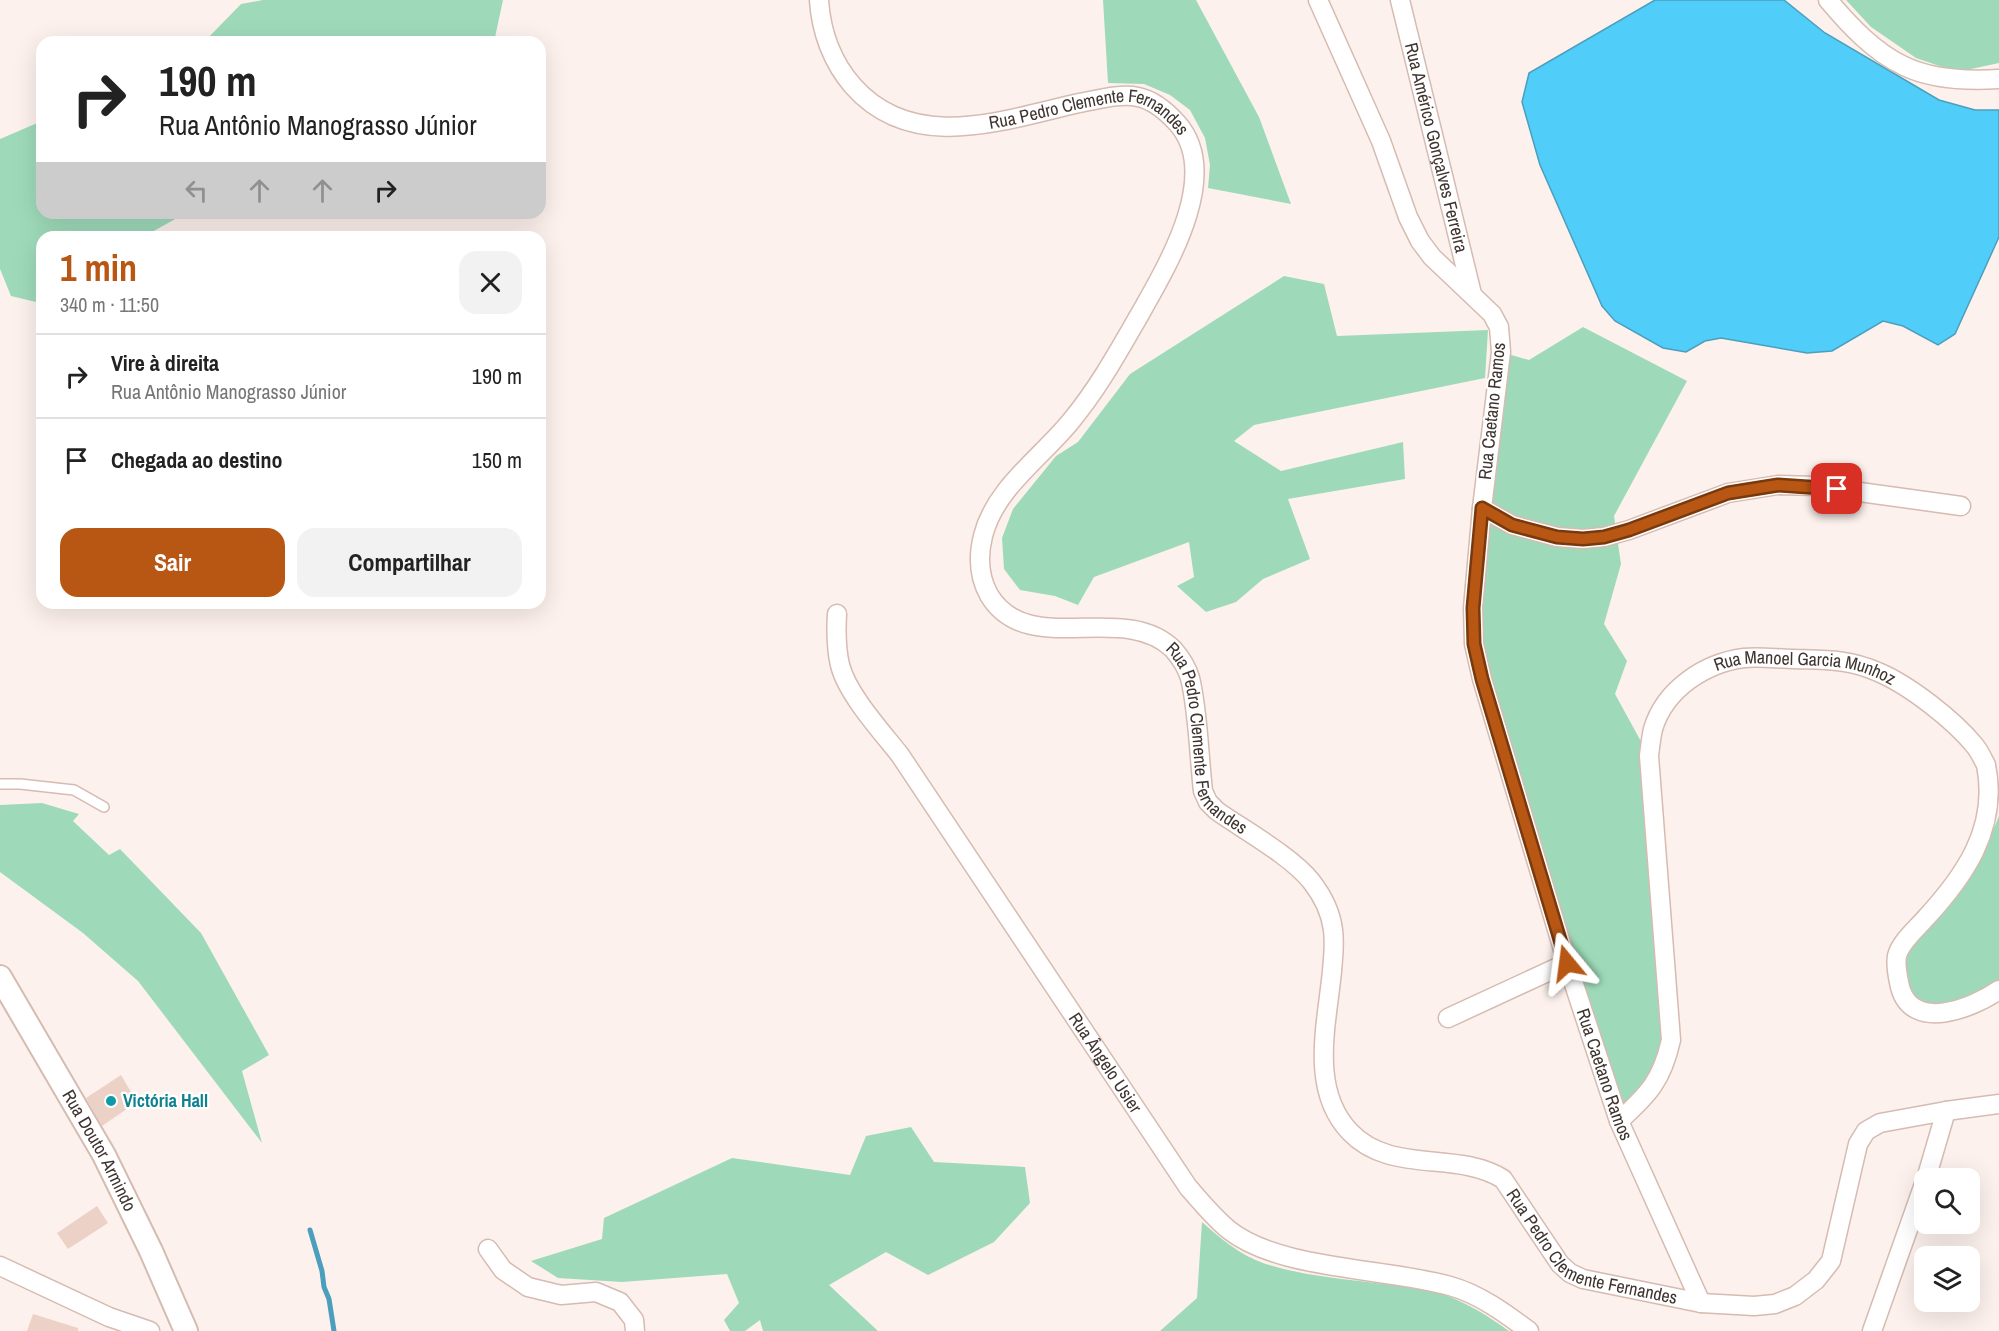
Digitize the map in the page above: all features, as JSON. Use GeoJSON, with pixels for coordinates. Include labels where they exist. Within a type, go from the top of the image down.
{"type":"FeatureCollection","features":[{"type":"Feature","properties":{"kind":"street","name":"Rua Pedro Clemente Fernandes"},"geometry":{"type":"LineString","coordinates":[[819,0],[824,33],[834,58],[847,79],[863,97],[881,110],[904,121],[932,127],[954,127],[991,122],[1107,97],[1137,97],[1160,107],[1178,124],[1188,139],[1194,160],[1194,180],[1190,207],[1174,250],[1103,380],[1069,423],[1008,489],[989,515],[982,540],[980,568],[986,589],[996,606],[1024,624],[1042,627],[1124,629],[1140,632],[1155,637],[1172,648],[1182,661],[1191,684],[1203,791],[1208,802],[1217,811],[1298,867],[1311,882],[1329,913],[1335,945],[1324,1054],[1324,1078],[1330,1100],[1350,1132],[1365,1144],[1402,1159],[1473,1166],[1490,1170],[1503,1179],[1560,1264],[1570,1273],[1583,1279],[1701,1302],[1754,1306],[1775,1304],[1795,1296],[1816,1280],[1831,1261],[1858,1144],[1866,1131],[1880,1123],[1999,1104]]}},
{"type":"Feature","properties":{"kind":"street","name":"Rua Caetano Ramos"},"geometry":{"type":"LineString","coordinates":[[1318,0],[1381,141],[1408,217],[1420,241],[1432,257],[1492,314],[1499,327],[1501,352],[1482,508],[1473,608],[1474,644],[1482,679],[1567,963],[1619,1121],[1701,1302]]}},
{"type":"Feature","properties":{"kind":"street","name":"Rua Américo Gonçalves Ferreira"},"geometry":{"type":"LineString","coordinates":[[1400,0],[1472,294]]}},
{"type":"Feature","properties":{"kind":"street"},"geometry":{"type":"LineString","coordinates":[[1828,0],[1870,43],[1904,66],[1942,78],[1980,81],[1999,79]]}},
{"type":"Feature","properties":{"kind":"street"},"geometry":{"type":"LineString","coordinates":[[1482,508],[1512,525],[1557,537],[1583,539],[1604,537],[1629,530],[1728,493],[1778,485],[1816,486],[1961,506]]}},
{"type":"Feature","properties":{"kind":"street","name":"Rua Ângelo Usier"},"geometry":{"type":"LineString","coordinates":[[837,614],[836,639],[840,668],[853,693],[900,755],[1188,1187],[1210,1212],[1230,1231],[1273,1252],[1301,1260],[1422,1279],[1452,1286],[1501,1309],[1529,1331]]}},
{"type":"Feature","properties":{"kind":"street","name":"Rua Manoel Garcia Munhoz"},"geometry":{"type":"LineString","coordinates":[[1619,1121],[1644,1099],[1657,1080],[1666,1061],[1671,1040],[1649,756],[1653,730],[1661,710],[1674,692],[1696,675],[1719,663],[1746,658],[1847,661],[1879,672],[1902,684],[1942,715],[1976,746],[1988,769],[1995,792],[1996,821],[1986,847],[1973,867],[1908,938],[1897,955],[1897,974],[1902,996],[1913,1009],[1929,1014],[1970,1007],[1999,990]]}},
{"type":"Feature","properties":{"kind":"street"},"geometry":{"type":"LineString","coordinates":[[1448,1018],[1567,963]]}},
{"type":"Feature","properties":{"kind":"street","name":"Rua Doutor Armindo"},"geometry":{"type":"LineString","coordinates":[[0,977],[104,1155],[151,1251],[186,1331]]}},
{"type":"Feature","properties":{"kind":"street"},"geometry":{"type":"LineString","coordinates":[[1929,1168],[1946,1111]]}},
{"type":"Feature","properties":{"kind":"street"},"geometry":{"type":"LineString","coordinates":[[1872,1331],[1914,1212]]}},
{"type":"Feature","properties":{"kind":"street"},"geometry":{"type":"LineString","coordinates":[[488,1249],[502,1270],[528,1287],[561,1294],[596,1292],[620,1302],[634,1320],[635,1331]]}},
{"type":"Feature","properties":{"kind":"street"},"geometry":{"type":"LineString","coordinates":[[0,1266],[109,1317],[150,1331]]}},
{"type":"Feature","properties":{"kind":"lane"},"geometry":{"type":"LineString","coordinates":[[0,784],[74,790],[104,807]]}},
{"type":"Feature","properties":{"kind":"green space"},"geometry":{"type":"Polygon","coordinates":[[[263,0],[503,0],[495,36],[210,36],[241,4],[263,0]]]}},
{"type":"Feature","properties":{"kind":"green space"},"geometry":{"type":"Polygon","coordinates":[[[1103,0],[1196,0],[1259,117],[1291,204],[1208,188],[1210,165],[1205,138],[1190,110],[1170,95],[1144,84],[1108,83],[1103,0]]]}},
{"type":"Feature","properties":{"kind":"green space"},"geometry":{"type":"Polygon","coordinates":[[[1846,0],[1999,0],[1999,63],[1957,72],[1916,58],[1871,27],[1846,0]]]}},
{"type":"Feature","properties":{"kind":"green space"},"geometry":{"type":"Polygon","coordinates":[[[36,124],[36,219],[175,219],[154,231],[36,231],[36,302],[11,296],[0,269],[0,139],[36,124]]]}},
{"type":"Feature","properties":{"kind":"green space"},"geometry":{"type":"Polygon","coordinates":[[[1284,276],[1324,284],[1337,336],[1488,330],[1485,378],[1254,425],[1234,441],[1281,471],[1403,442],[1405,479],[1288,499],[1310,559],[1263,579],[1236,602],[1206,612],[1177,586],[1194,577],[1189,542],[1094,577],[1078,605],[1055,596],[1020,590],[1004,569],[1002,538],[1013,509],[1056,456],[1078,442],[1130,374],[1284,276]]]}},
{"type":"Feature","properties":{"kind":"green space"},"geometry":{"type":"Polygon","coordinates":[[[1583,327],[1687,381],[1614,516],[1621,564],[1604,624],[1627,661],[1615,694],[1649,756],[1666,1061],[1619,1121],[1474,644],[1501,352],[1529,360],[1583,327]]]}},
{"type":"Feature","properties":{"kind":"green space"},"geometry":{"type":"Polygon","coordinates":[[[42,803],[79,814],[73,821],[109,855],[120,849],[201,933],[269,1055],[242,1071],[262,1143],[138,981],[83,933],[0,872],[0,805],[42,803]]]}},
{"type":"Feature","properties":{"kind":"green space"},"geometry":{"type":"Polygon","coordinates":[[[1999,816],[1999,990],[1991,996],[1913,1009],[1897,955],[1973,867],[1986,847],[1999,816]]]}},
{"type":"Feature","properties":{"kind":"green space"},"geometry":{"type":"Polygon","coordinates":[[[911,1127],[934,1162],[1025,1167],[1030,1203],[994,1242],[928,1275],[886,1252],[829,1285],[878,1331],[763,1331],[760,1320],[745,1331],[730,1331],[724,1320],[739,1303],[727,1274],[622,1282],[558,1278],[531,1261],[602,1239],[604,1218],[732,1158],[850,1175],[866,1136],[911,1127]]]}},
{"type":"Feature","properties":{"kind":"green space"},"geometry":{"type":"Polygon","coordinates":[[[1202,1222],[1238,1251],[1263,1263],[1326,1277],[1431,1291],[1472,1307],[1509,1331],[1160,1331],[1197,1298],[1202,1222]]]}},
{"type":"Feature","properties":{"kind":"water"},"geometry":{"type":"Polygon","coordinates":[[[1655,0],[1784,0],[1825,33],[1939,100],[1975,110],[1999,110],[1999,237],[1955,334],[1938,345],[1903,326],[1883,321],[1832,351],[1807,353],[1721,338],[1705,341],[1686,352],[1663,348],[1615,321],[1602,306],[1540,165],[1522,102],[1529,73],[1655,0]]]}},
{"type":"Feature","properties":{"kind":"building","name":"Victória Hall"},"geometry":{"type":"Polygon","coordinates":[[[121,1075],[137,1102],[102,1126],[86,1098],[121,1075]]]}},
{"type":"Feature","properties":{"kind":"building"},"geometry":{"type":"Polygon","coordinates":[[[97,1206],[108,1223],[68,1249],[57,1233],[97,1206]]]}},
{"type":"Feature","properties":{"kind":"building"},"geometry":{"type":"Polygon","coordinates":[[[33,1314],[78,1328],[78,1331],[27,1331],[33,1314]]]}},
{"type":"Feature","properties":{"kind":"waterway"},"geometry":{"type":"LineString","coordinates":[[310,1230],[329,1299],[334,1331]]}},
{"type":"Feature","properties":{"kind":"place","name":"Victória Hall"},"geometry":{"type":"Point","coordinates":[111,1101]}},
{"type":"Feature","properties":{"kind":"route"},"geometry":{"type":"LineString","coordinates":[[1567,963],[1482,679],[1474,644],[1473,608],[1482,508],[1512,525],[1557,537],[1583,539],[1604,537],[1629,530],[1728,493],[1778,485],[1837,489]]}}]}
